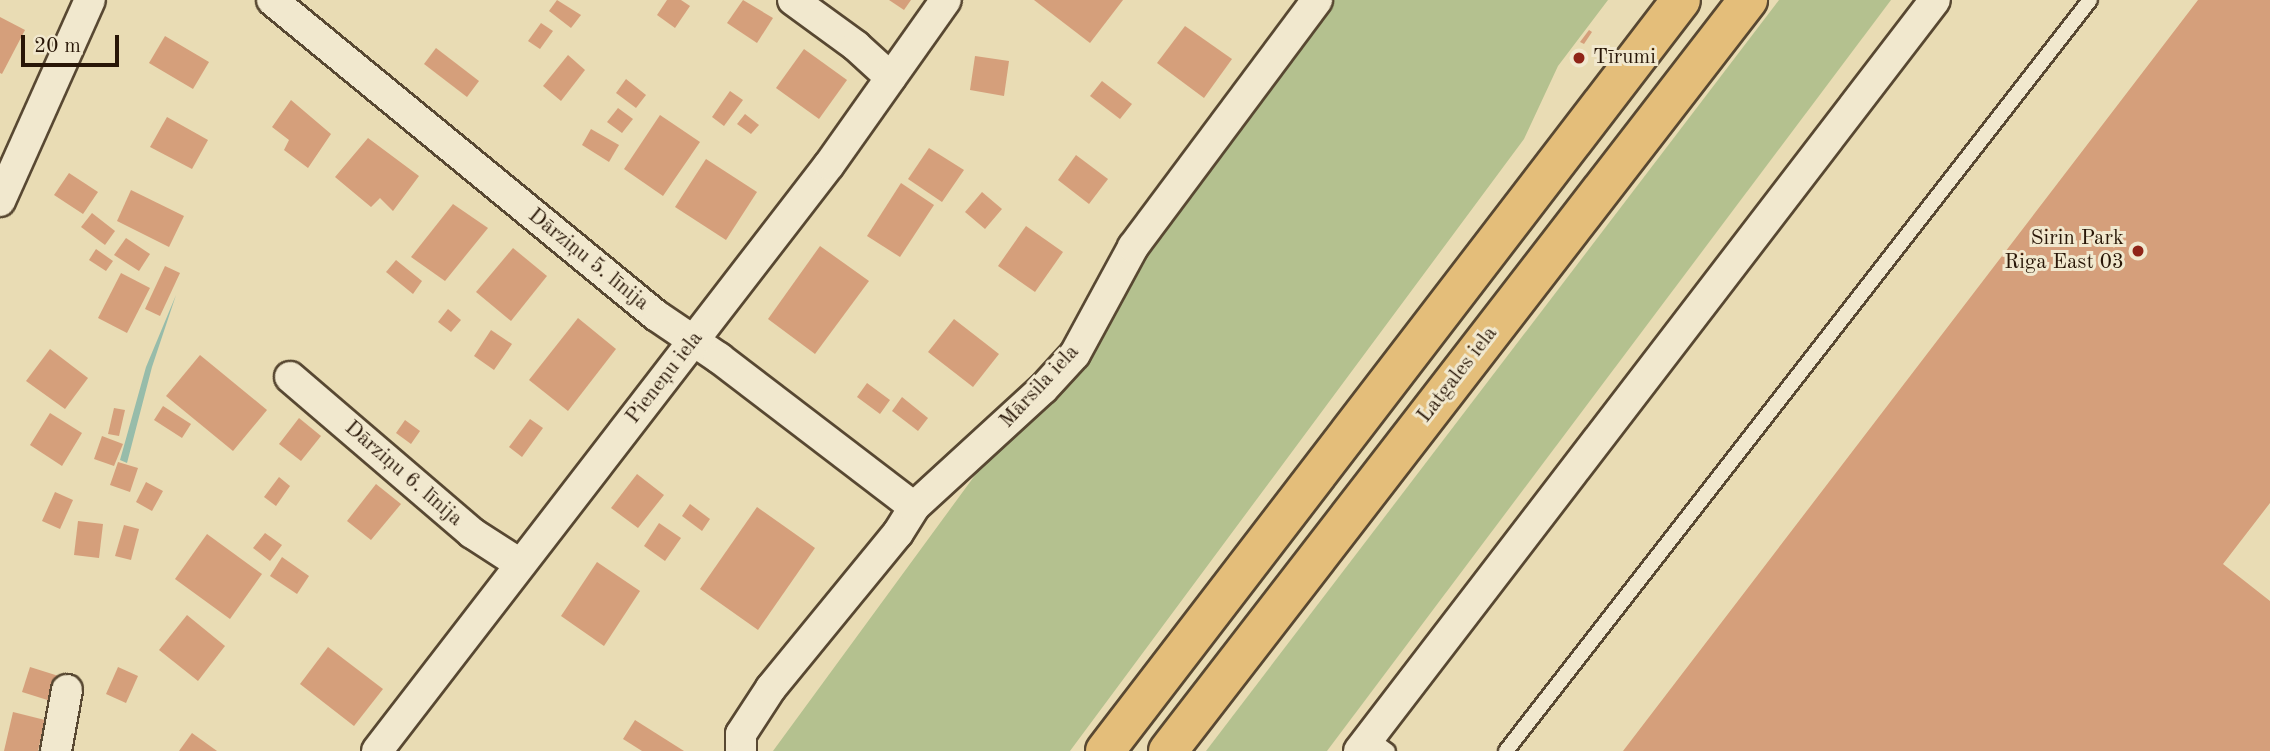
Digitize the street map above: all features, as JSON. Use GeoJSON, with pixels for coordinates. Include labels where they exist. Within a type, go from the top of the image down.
{"type":"FeatureCollection","features":[{"type":"Feature","properties":{"kind":"highway"},"geometry":{"type":"LineString","coordinates":[[1105,751],[1681,0]]}},
{"type":"Feature","properties":{"kind":"highway","name":"Latgales iela"},"geometry":{"type":"LineString","coordinates":[[1168,751],[1748,0]]}},
{"type":"Feature","properties":{"kind":"street"},"geometry":{"type":"LineString","coordinates":[[0,201],[90,0]]}},
{"type":"Feature","properties":{"kind":"street","name":"Dārziņu 5. līnija"},"geometry":{"type":"LineString","coordinates":[[272,0],[692,342],[719,358],[914,507]]}},
{"type":"Feature","properties":{"kind":"street"},"geometry":{"type":"LineString","coordinates":[[793,0],[856,46],[891,78]]}},
{"type":"Feature","properties":{"kind":"street","name":"Pieneņu iela"},"geometry":{"type":"LineString","coordinates":[[377,751],[829,165],[946,0]]}},
{"type":"Feature","properties":{"kind":"street","name":"Mārsila iela"},"geometry":{"type":"LineString","coordinates":[[741,751],[741,734],[771,688],[898,533],[914,507],[1043,389],[1075,354],[1133,247],[1317,0]]}},
{"type":"Feature","properties":{"kind":"street"},"geometry":{"type":"LineString","coordinates":[[1372,747],[1935,0]]}},
{"type":"Feature","properties":{"kind":"street","name":"Dārziņu 6. līnija"},"geometry":{"type":"LineString","coordinates":[[290,377],[472,533],[520,564]]}},
{"type":"Feature","properties":{"kind":"street"},"geometry":{"type":"LineString","coordinates":[[56,751],[67,690]]}},
{"type":"Feature","properties":{"kind":"lane"},"geometry":{"type":"LineString","coordinates":[[1506,751],[2090,0]]}},
{"type":"Feature","properties":{"kind":"shaded area"},"geometry":{"type":"Polygon","coordinates":[[[1323,0],[1608,0],[1558,66],[1524,139],[1070,751],[773,751],[1323,0]]]}},
{"type":"Feature","properties":{"kind":"shaded area"},"geometry":{"type":"Polygon","coordinates":[[[1779,0],[1891,0],[1327,751],[1206,751],[1779,0]]]}},
{"type":"Feature","properties":{"kind":"shaded area"},"geometry":{"type":"Polygon","coordinates":[[[176,295],[152,367],[127,463],[120,460],[146,367],[176,295]]]}},
{"type":"Feature","properties":{"kind":"building"},"geometry":{"type":"Polygon","coordinates":[[[557,0],[581,15],[571,28],[549,11],[557,0]]]}},
{"type":"Feature","properties":{"kind":"building"},"geometry":{"type":"Polygon","coordinates":[[[667,0],[681,0],[690,6],[675,28],[657,15],[667,0]]]}},
{"type":"Feature","properties":{"kind":"building"},"geometry":{"type":"Polygon","coordinates":[[[743,0],[773,18],[757,43],[727,23],[743,0]]]}},
{"type":"Feature","properties":{"kind":"building"},"geometry":{"type":"Polygon","coordinates":[[[889,0],[911,0],[904,10],[889,0]]]}},
{"type":"Feature","properties":{"kind":"building"},"geometry":{"type":"Polygon","coordinates":[[[1034,0],[1123,0],[1090,43],[1034,0]]]}},
{"type":"Feature","properties":{"kind":"building","name":"Sirin Park Riga East 03"},"geometry":{"type":"Polygon","coordinates":[[[2198,0],[2270,0],[2270,503],[2223,564],[2270,601],[2270,751],[1623,751],[2198,0]]]}},
{"type":"Feature","properties":{"kind":"building"},"geometry":{"type":"Polygon","coordinates":[[[0,17],[25,30],[2,74],[0,73],[0,17]]]}},
{"type":"Feature","properties":{"kind":"building"},"geometry":{"type":"Polygon","coordinates":[[[541,23],[553,31],[540,49],[528,41],[541,23]]]}},
{"type":"Feature","properties":{"kind":"building"},"geometry":{"type":"Polygon","coordinates":[[[1185,26],[1232,59],[1204,98],[1157,63],[1185,26]]]}},
{"type":"Feature","properties":{"kind":"building"},"geometry":{"type":"Polygon","coordinates":[[[1589,30],[1592,32],[1584,44],[1580,42],[1589,30]]]}},
{"type":"Feature","properties":{"kind":"building"},"geometry":{"type":"Polygon","coordinates":[[[165,36],[209,62],[193,89],[149,63],[165,36]]]}},
{"type":"Feature","properties":{"kind":"building"},"geometry":{"type":"Polygon","coordinates":[[[436,48],[479,81],[467,97],[424,64],[436,48]]]}},
{"type":"Feature","properties":{"kind":"building"},"geometry":{"type":"Polygon","coordinates":[[[804,49],[847,80],[819,119],[776,88],[804,49]]]}},
{"type":"Feature","properties":{"kind":"building"},"geometry":{"type":"Polygon","coordinates":[[[568,55],[585,70],[561,101],[543,86],[568,55]]]}},
{"type":"Feature","properties":{"kind":"building"},"geometry":{"type":"Polygon","coordinates":[[[975,56],[1009,61],[1004,96],[970,90],[975,56]]]}},
{"type":"Feature","properties":{"kind":"building"},"geometry":{"type":"Polygon","coordinates":[[[626,79],[646,95],[636,108],[616,93],[626,79]]]}},
{"type":"Feature","properties":{"kind":"building"},"geometry":{"type":"Polygon","coordinates":[[[1102,81],[1132,104],[1120,119],[1090,96],[1102,81]]]}},
{"type":"Feature","properties":{"kind":"building"},"geometry":{"type":"Polygon","coordinates":[[[730,91],[743,100],[724,126],[712,117],[730,91]]]}},
{"type":"Feature","properties":{"kind":"building"},"geometry":{"type":"Polygon","coordinates":[[[291,100],[331,134],[308,168],[284,150],[289,140],[272,127],[291,100]]]}},
{"type":"Feature","properties":{"kind":"building"},"geometry":{"type":"Polygon","coordinates":[[[618,108],[633,119],[622,133],[607,122],[618,108]]]}},
{"type":"Feature","properties":{"kind":"building"},"geometry":{"type":"Polygon","coordinates":[[[745,114],[759,125],[751,134],[737,124],[745,114]]]}},
{"type":"Feature","properties":{"kind":"building"},"geometry":{"type":"Polygon","coordinates":[[[660,115],[700,142],[663,196],[624,169],[660,115]]]}},
{"type":"Feature","properties":{"kind":"building"},"geometry":{"type":"Polygon","coordinates":[[[167,117],[208,140],[192,169],[150,147],[167,117]]]}},
{"type":"Feature","properties":{"kind":"building"},"geometry":{"type":"Polygon","coordinates":[[[591,129],[619,145],[609,162],[582,145],[591,129]]]}},
{"type":"Feature","properties":{"kind":"building"},"geometry":{"type":"Polygon","coordinates":[[[368,138],[419,176],[393,211],[380,198],[371,207],[335,177],[368,138]]]}},
{"type":"Feature","properties":{"kind":"building"},"geometry":{"type":"Polygon","coordinates":[[[929,148],[964,170],[942,202],[908,179],[929,148]]]}},
{"type":"Feature","properties":{"kind":"building"},"geometry":{"type":"Polygon","coordinates":[[[1076,155],[1108,179],[1089,204],[1058,180],[1076,155]]]}},
{"type":"Feature","properties":{"kind":"building"},"geometry":{"type":"Polygon","coordinates":[[[706,159],[757,192],[726,240],[675,207],[706,159]]]}},
{"type":"Feature","properties":{"kind":"building"},"geometry":{"type":"Polygon","coordinates":[[[69,173],[98,192],[83,214],[54,195],[69,173]]]}},
{"type":"Feature","properties":{"kind":"building"},"geometry":{"type":"Polygon","coordinates":[[[901,183],[934,205],[900,257],[867,236],[901,183]]]}},
{"type":"Feature","properties":{"kind":"building"},"geometry":{"type":"Polygon","coordinates":[[[131,190],[184,216],[169,247],[117,221],[131,190]]]}},
{"type":"Feature","properties":{"kind":"building"},"geometry":{"type":"Polygon","coordinates":[[[982,192],[1002,209],[985,229],[965,212],[982,192]]]}},
{"type":"Feature","properties":{"kind":"building"},"geometry":{"type":"Polygon","coordinates":[[[453,204],[488,228],[445,281],[411,257],[453,204]]]}},
{"type":"Feature","properties":{"kind":"building"},"geometry":{"type":"Polygon","coordinates":[[[92,213],[115,231],[105,245],[81,227],[92,213]]]}},
{"type":"Feature","properties":{"kind":"building"},"geometry":{"type":"Polygon","coordinates":[[[1026,226],[1063,252],[1035,292],[998,266],[1026,226]]]}},
{"type":"Feature","properties":{"kind":"building"},"geometry":{"type":"Polygon","coordinates":[[[126,238],[150,254],[139,271],[114,255],[126,238]]]}},
{"type":"Feature","properties":{"kind":"building"},"geometry":{"type":"Polygon","coordinates":[[[820,246],[869,281],[815,354],[768,319],[820,246]]]}},
{"type":"Feature","properties":{"kind":"building"},"geometry":{"type":"Polygon","coordinates":[[[513,248],[547,276],[511,321],[476,292],[513,248]]]}},
{"type":"Feature","properties":{"kind":"building"},"geometry":{"type":"Polygon","coordinates":[[[96,249],[113,261],[106,271],[89,260],[96,249]]]}},
{"type":"Feature","properties":{"kind":"building"},"geometry":{"type":"Polygon","coordinates":[[[396,260],[422,281],[413,294],[386,272],[396,260]]]}},
{"type":"Feature","properties":{"kind":"building"},"geometry":{"type":"Polygon","coordinates":[[[165,266],[180,273],[160,316],[145,309],[165,266]]]}},
{"type":"Feature","properties":{"kind":"building"},"geometry":{"type":"Polygon","coordinates":[[[121,273],[150,288],[127,333],[98,318],[121,273]]]}},
{"type":"Feature","properties":{"kind":"building"},"geometry":{"type":"Polygon","coordinates":[[[448,309],[461,320],[451,332],[438,322],[448,309]]]}},
{"type":"Feature","properties":{"kind":"building"},"geometry":{"type":"Polygon","coordinates":[[[578,318],[616,349],[568,411],[529,380],[578,318]]]}},
{"type":"Feature","properties":{"kind":"building"},"geometry":{"type":"Polygon","coordinates":[[[954,319],[999,354],[973,387],[928,352],[954,319]]]}},
{"type":"Feature","properties":{"kind":"building"},"geometry":{"type":"Polygon","coordinates":[[[491,330],[512,344],[494,370],[474,356],[491,330]]]}},
{"type":"Feature","properties":{"kind":"building"},"geometry":{"type":"Polygon","coordinates":[[[50,349],[88,378],[65,409],[26,381],[50,349]]]}},
{"type":"Feature","properties":{"kind":"building"},"geometry":{"type":"Polygon","coordinates":[[[200,355],[267,410],[233,451],[166,396],[200,355]]]}},
{"type":"Feature","properties":{"kind":"building"},"geometry":{"type":"Polygon","coordinates":[[[867,383],[890,400],[880,414],[857,397],[867,383]]]}},
{"type":"Feature","properties":{"kind":"building"},"geometry":{"type":"Polygon","coordinates":[[[902,397],[928,418],[918,431],[892,411],[902,397]]]}},
{"type":"Feature","properties":{"kind":"building"},"geometry":{"type":"Polygon","coordinates":[[[163,406],[191,424],[182,438],[154,420],[163,406]]]}},
{"type":"Feature","properties":{"kind":"building"},"geometry":{"type":"Polygon","coordinates":[[[114,408],[125,410],[119,436],[108,434],[114,408]]]}},
{"type":"Feature","properties":{"kind":"building"},"geometry":{"type":"Polygon","coordinates":[[[50,413],[82,433],[62,466],[30,445],[50,413]]]}},
{"type":"Feature","properties":{"kind":"building"},"geometry":{"type":"Polygon","coordinates":[[[299,418],[321,436],[301,461],[279,444],[299,418]]]}},
{"type":"Feature","properties":{"kind":"building"},"geometry":{"type":"Polygon","coordinates":[[[530,419],[543,428],[522,457],[509,447],[530,419]]]}},
{"type":"Feature","properties":{"kind":"building"},"geometry":{"type":"Polygon","coordinates":[[[405,420],[420,431],[411,444],[396,433],[405,420]]]}},
{"type":"Feature","properties":{"kind":"building"},"geometry":{"type":"Polygon","coordinates":[[[102,436],[123,444],[114,466],[94,459],[102,436]]]}},
{"type":"Feature","properties":{"kind":"building"},"geometry":{"type":"Polygon","coordinates":[[[118,462],[138,468],[130,492],[110,485],[118,462]]]}},
{"type":"Feature","properties":{"kind":"building"},"geometry":{"type":"Polygon","coordinates":[[[637,474],[664,495],[638,528],[611,508],[637,474]]]}},
{"type":"Feature","properties":{"kind":"building"},"geometry":{"type":"Polygon","coordinates":[[[279,477],[290,486],[276,506],[264,497],[279,477]]]}},
{"type":"Feature","properties":{"kind":"building"},"geometry":{"type":"Polygon","coordinates":[[[146,482],[163,491],[152,511],[136,502],[146,482]]]}},
{"type":"Feature","properties":{"kind":"building"},"geometry":{"type":"Polygon","coordinates":[[[376,484],[401,504],[371,540],[347,521],[376,484]]]}},
{"type":"Feature","properties":{"kind":"building"},"geometry":{"type":"Polygon","coordinates":[[[55,492],[73,500],[60,529],[42,521],[55,492]]]}},
{"type":"Feature","properties":{"kind":"building"},"geometry":{"type":"Polygon","coordinates":[[[690,504],[710,519],[702,531],[682,516],[690,504]]]}},
{"type":"Feature","properties":{"kind":"building"},"geometry":{"type":"Polygon","coordinates":[[[757,507],[815,548],[758,630],[700,589],[757,507]]]}},
{"type":"Feature","properties":{"kind":"building"},"geometry":{"type":"Polygon","coordinates":[[[78,521],[103,524],[99,558],[74,555],[78,521]]]}},
{"type":"Feature","properties":{"kind":"building"},"geometry":{"type":"Polygon","coordinates":[[[659,523],[681,538],[665,561],[644,546],[659,523]]]}},
{"type":"Feature","properties":{"kind":"building"},"geometry":{"type":"Polygon","coordinates":[[[124,525],[139,529],[131,560],[115,556],[124,525]]]}},
{"type":"Feature","properties":{"kind":"building"},"geometry":{"type":"Polygon","coordinates":[[[265,533],[282,545],[270,561],[253,548],[265,533]]]}},
{"type":"Feature","properties":{"kind":"building"},"geometry":{"type":"Polygon","coordinates":[[[207,534],[262,574],[230,619],[175,579],[207,534]]]}},
{"type":"Feature","properties":{"kind":"building"},"geometry":{"type":"Polygon","coordinates":[[[282,557],[309,576],[297,594],[270,576],[282,557]]]}},
{"type":"Feature","properties":{"kind":"building"},"geometry":{"type":"Polygon","coordinates":[[[597,562],[640,591],[604,646],[561,616],[597,562]]]}},
{"type":"Feature","properties":{"kind":"building"},"geometry":{"type":"Polygon","coordinates":[[[187,615],[225,646],[198,681],[159,650],[187,615]]]}},
{"type":"Feature","properties":{"kind":"building"},"geometry":{"type":"Polygon","coordinates":[[[328,647],[383,689],[354,726],[300,684],[328,647]]]}},
{"type":"Feature","properties":{"kind":"building"},"geometry":{"type":"Polygon","coordinates":[[[30,667],[65,678],[57,703],[22,692],[30,667]]]}},
{"type":"Feature","properties":{"kind":"building"},"geometry":{"type":"Polygon","coordinates":[[[118,667],[138,676],[126,703],[106,694],[118,667]]]}},
{"type":"Feature","properties":{"kind":"building"},"geometry":{"type":"Polygon","coordinates":[[[13,712],[45,720],[38,751],[4,751],[13,712]]]}},
{"type":"Feature","properties":{"kind":"building"},"geometry":{"type":"Polygon","coordinates":[[[635,720],[684,751],[642,751],[623,739],[635,720]]]}},
{"type":"Feature","properties":{"kind":"building"},"geometry":{"type":"Polygon","coordinates":[[[192,733],[217,751],[179,751],[192,733]]]}},
{"type":"Feature","properties":{"kind":"place","name":"Tīrumi"},"geometry":{"type":"Point","coordinates":[1579,58]}},
{"type":"Feature","properties":{"kind":"place","name":"Sirin Park Riga East 03"},"geometry":{"type":"Point","coordinates":[2138,251]}}]}
